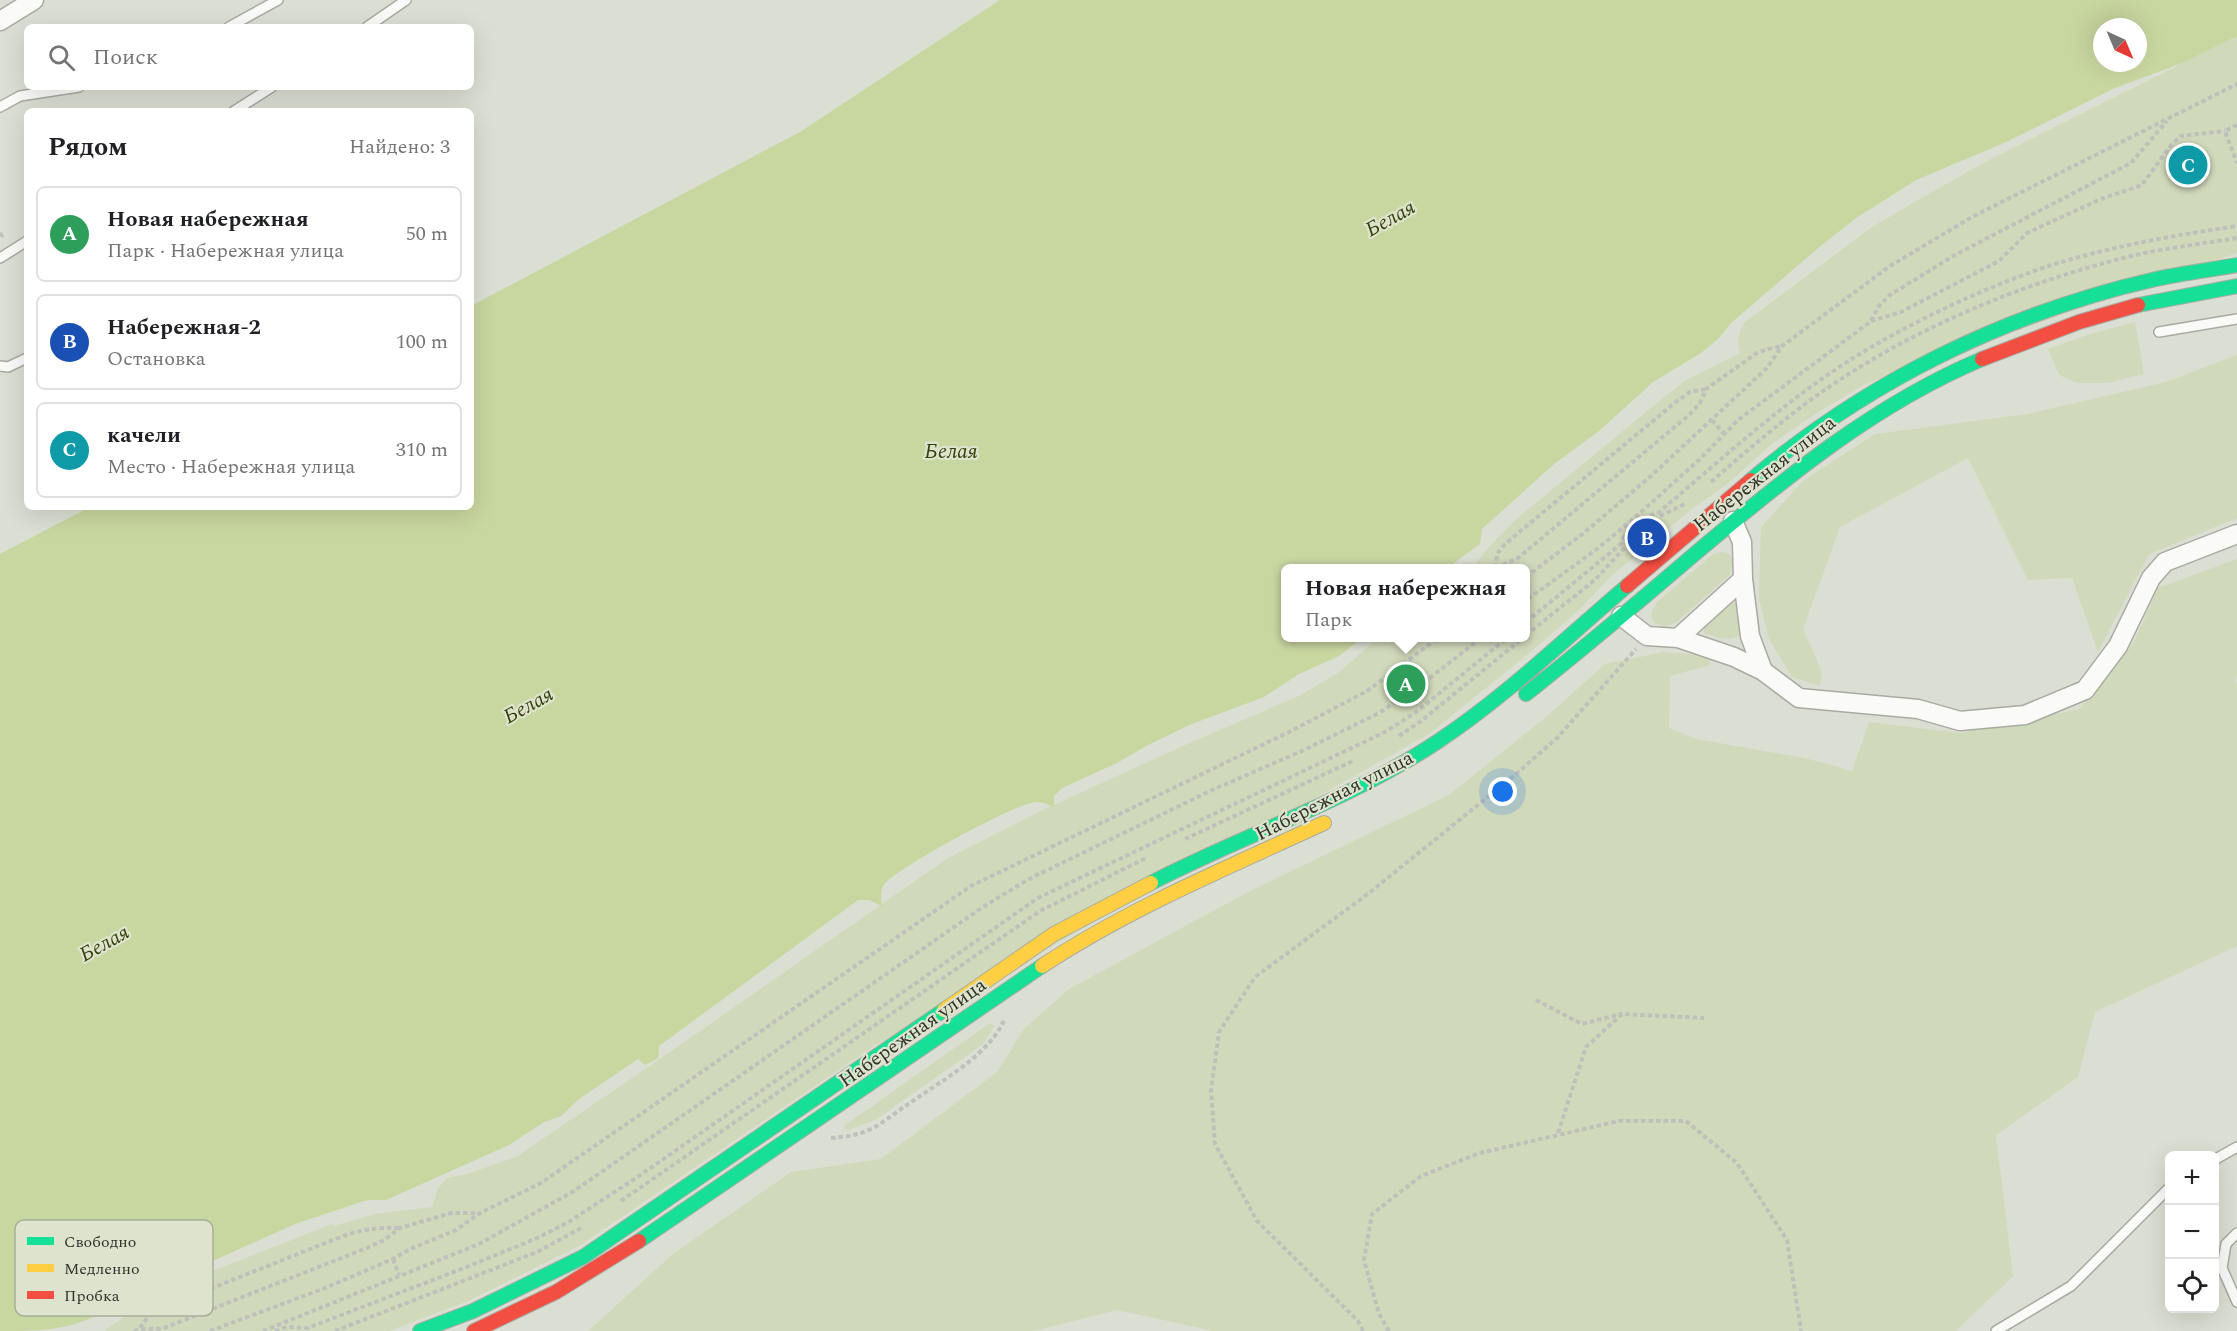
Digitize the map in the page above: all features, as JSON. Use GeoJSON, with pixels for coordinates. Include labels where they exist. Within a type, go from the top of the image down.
{"type":"FeatureCollection","features":[{"type":"Feature","properties":{"kind":"street"},"geometry":{"type":"LineString","coordinates":[[0,21],[34,0]]}},
{"type":"Feature","properties":{"kind":"street","name":"Набережная улица"},"geometry":{"type":"LineString","coordinates":[[420,1331],[473,1311],[583,1257],[1054,934],[1176,870],[1321,805],[1436,743],[1476,715],[1772,462],[1823,424],[1870,394],[1951,350],[2066,305],[2156,279],[2237,265]]}},
{"type":"Feature","properties":{"kind":"street"},"geometry":{"type":"LineString","coordinates":[[2156,279],[2160,300]]}},
{"type":"Feature","properties":{"kind":"street","name":"Набережная улица"},"geometry":{"type":"LineString","coordinates":[[1511,706],[1795,471],[1878,413],[1951,374],[2071,325],[2160,300],[2237,286]]}},
{"type":"Feature","properties":{"kind":"street"},"geometry":{"type":"LineString","coordinates":[[1733,521],[1742,542],[1743,579],[1750,636],[1762,671]]}},
{"type":"Feature","properties":{"kind":"street"},"geometry":{"type":"LineString","coordinates":[[1622,616],[1647,636],[1678,638],[1734,657],[1762,671],[1799,698],[1918,710],[1960,721],[2025,716],[2085,690],[2118,646],[2151,579],[2165,562],[2237,534]]}},
{"type":"Feature","properties":{"kind":"street"},"geometry":{"type":"LineString","coordinates":[[1678,638],[1743,579]]}},
{"type":"Feature","properties":{"kind":"street","name":"Набережная улица"},"geometry":{"type":"LineString","coordinates":[[474,1331],[556,1292],[621,1254],[967,1016],[1105,927],[1340,814]]}},
{"type":"Feature","properties":{"kind":"lane"},"geometry":{"type":"LineString","coordinates":[[234,24],[278,0]]}},
{"type":"Feature","properties":{"kind":"lane"},"geometry":{"type":"LineString","coordinates":[[370,24],[406,0]]}},
{"type":"Feature","properties":{"kind":"lane"},"geometry":{"type":"LineString","coordinates":[[0,107],[20,96],[60,90]]}},
{"type":"Feature","properties":{"kind":"lane"},"geometry":{"type":"LineString","coordinates":[[239,108],[267,90]]}},
{"type":"Feature","properties":{"kind":"lane"},"geometry":{"type":"LineString","coordinates":[[0,258],[24,243]]}},
{"type":"Feature","properties":{"kind":"lane"},"geometry":{"type":"LineString","coordinates":[[2159,332],[2237,319]]}},
{"type":"Feature","properties":{"kind":"lane"},"geometry":{"type":"LineString","coordinates":[[0,366],[8,367],[24,359]]}},
{"type":"Feature","properties":{"kind":"lane"},"geometry":{"type":"LineString","coordinates":[[2219,1157],[2237,1147]]}},
{"type":"Feature","properties":{"kind":"lane"},"geometry":{"type":"LineString","coordinates":[[1996,1331],[2071,1286],[2165,1191]]}},
{"type":"Feature","properties":{"kind":"lane"},"geometry":{"type":"LineString","coordinates":[[2237,1233],[2226,1244],[2222,1268],[2237,1302]]}},
{"type":"Feature","properties":{"kind":"path"},"geometry":{"type":"LineString","coordinates":[[1530,574],[1585,532],[1651,476],[1767,368],[1782,346],[1890,266],[1972,217],[2237,84]]}},
{"type":"Feature","properties":{"kind":"path"},"geometry":{"type":"LineString","coordinates":[[1870,322],[1879,306],[1890,295],[1954,255],[2131,163],[2170,119]]}},
{"type":"Feature","properties":{"kind":"path"},"geometry":{"type":"LineString","coordinates":[[1530,597],[1632,523],[1738,420],[1870,322],[1901,312],[1999,261],[2027,233],[2102,199],[2142,185],[2171,145],[2181,136],[2225,131],[2237,125]]}},
{"type":"Feature","properties":{"kind":"path"},"geometry":{"type":"LineString","coordinates":[[2225,131],[2237,163]]}},
{"type":"Feature","properties":{"kind":"path"},"geometry":{"type":"LineString","coordinates":[[1496,564],[1497,554],[1514,537],[1677,401],[1690,392],[1706,389],[1768,348],[1782,346]]}},
{"type":"Feature","properties":{"kind":"path"},"geometry":{"type":"LineString","coordinates":[[1509,564],[1689,415],[1700,403],[1706,389]]}},
{"type":"Feature","properties":{"kind":"path"},"geometry":{"type":"LineString","coordinates":[[1712,420],[1724,434]]}},
{"type":"Feature","properties":{"kind":"path"},"geometry":{"type":"LineString","coordinates":[[1530,632],[1596,579],[1626,546]]}},
{"type":"Feature","properties":{"kind":"path"},"geometry":{"type":"LineString","coordinates":[[1363,1331],[1358,1321],[1257,1221],[1215,1144],[1211,1090],[1219,1032],[1255,977],[1369,892],[1515,775],[1557,738],[1647,636]]}},
{"type":"Feature","properties":{"kind":"path"},"geometry":{"type":"LineString","coordinates":[[210,1331],[325,1288],[393,1259],[456,1230],[480,1213],[541,1183],[971,886],[1293,730],[1358,696],[1430,642]]}},
{"type":"Feature","properties":{"kind":"path"},"geometry":{"type":"LineString","coordinates":[[276,1329],[399,1275],[479,1244],[574,1191],[974,913],[1020,885],[1212,790],[1302,751],[1378,713],[1426,681],[1476,642]]}},
{"type":"Feature","properties":{"kind":"path"},"geometry":{"type":"LineString","coordinates":[[263,1331],[286,1327],[308,1328],[535,1239],[567,1223],[639,1176],[1038,898],[1385,732],[1415,713],[1502,642]]}},
{"type":"Feature","properties":{"kind":"path"},"geometry":{"type":"LineString","coordinates":[[1536,1000],[1582,1024],[1622,1014],[1704,1018]]}},
{"type":"Feature","properties":{"kind":"path"},"geometry":{"type":"LineString","coordinates":[[830,1138],[859,1134],[872,1129],[934,1086],[990,1043],[1001,1027],[1007,1011]]}},
{"type":"Feature","properties":{"kind":"path"},"geometry":{"type":"LineString","coordinates":[[1557,1134],[1586,1047],[1622,1014]]}},
{"type":"Feature","properties":{"kind":"path"},"geometry":{"type":"LineString","coordinates":[[1389,1331],[1379,1314],[1364,1260],[1372,1214],[1421,1176],[1480,1153],[1619,1121],[1686,1121],[1737,1163],[1787,1240],[1801,1331]]}},
{"type":"Feature","properties":{"kind":"path"},"geometry":{"type":"LineString","coordinates":[[213,1288],[360,1230],[380,1227],[400,1228],[451,1213],[480,1213]]}},
{"type":"Feature","properties":{"kind":"path"},"geometry":{"type":"LineString","coordinates":[[213,1309],[367,1248],[384,1240],[400,1228]]}},
{"type":"Feature","properties":{"kind":"path"},"geometry":{"type":"LineString","coordinates":[[393,1259],[399,1275]]}},
{"type":"Feature","properties":{"kind":"path"},"geometry":{"type":"LineString","coordinates":[[134,1331],[140,1328],[150,1316]]}},
{"type":"Feature","properties":{"kind":"path"},"geometry":{"type":"LineString","coordinates":[[140,1328],[153,1330],[164,1328],[194,1316]]}},
{"type":"Feature","properties":{"kind":"shaded area"},"geometry":{"type":"Polygon","coordinates":[[[2237,36],[2237,253],[1865,384],[1815,414],[1772,444],[1726,485],[1692,509],[1612,575],[1580,609],[1533,650],[1429,734],[874,1046],[579,1246],[468,1301],[389,1331],[104,1331],[126,1316],[213,1316],[213,1271],[332,1224],[334,1226],[375,1214],[432,1207],[438,1188],[447,1178],[467,1174],[516,1157],[948,858],[1047,808],[1301,695],[1338,673],[1373,642],[1530,642],[1530,564],[1475,564],[1488,548],[1514,521],[1686,380],[1740,353],[1739,337],[1745,322],[1872,227],[1985,162],[2237,36]]]}},
{"type":"Feature","properties":{"kind":"shaded area"},"geometry":{"type":"Polygon","coordinates":[[[2135,322],[2144,374],[2108,383],[2077,383],[2059,375],[2048,349],[2090,334],[2135,322]]]}},
{"type":"Feature","properties":{"kind":"shaded area"},"geometry":{"type":"Polygon","coordinates":[[[2237,355],[2237,518],[2149,554],[2098,652],[2072,578],[2028,580],[1968,458],[1840,527],[1803,629],[1822,672],[1820,686],[1792,677],[1769,639],[1759,599],[1761,527],[1804,480],[1875,434],[2028,414],[2166,382],[2237,355]]]}},
{"type":"Feature","properties":{"kind":"shaded area"},"geometry":{"type":"Polygon","coordinates":[[[1720,552],[1727,553],[1733,558],[1730,575],[1675,623],[1665,626],[1656,624],[1651,614],[1657,602],[1712,555],[1720,552]]]}},
{"type":"Feature","properties":{"kind":"shaded area"},"geometry":{"type":"Polygon","coordinates":[[[2237,559],[2237,675],[2235,681],[2237,684],[2237,946],[2095,1012],[2078,1077],[1996,1135],[2013,1276],[1956,1331],[1214,1331],[1117,1310],[1034,1331],[588,1331],[673,1254],[791,1172],[881,1159],[997,1072],[1024,1029],[1069,989],[1250,891],[1449,795],[1546,717],[1605,664],[1664,652],[1708,656],[1710,665],[1670,676],[1669,728],[1696,739],[1805,758],[1852,771],[1869,722],[1960,733],[2080,709],[2134,642],[2158,588],[2237,559]]]}},
{"type":"Feature","properties":{"kind":"shaded area"},"geometry":{"type":"Polygon","coordinates":[[[1731,602],[1738,604],[1742,634],[1728,639],[1705,634],[1703,626],[1731,602]]]}},
{"type":"Feature","properties":{"kind":"shaded area"},"geometry":{"type":"Polygon","coordinates":[[[990,1023],[995,1026],[982,1045],[875,1120],[849,1130],[844,1129],[844,1126],[990,1023]]]}},
{"type":"Feature","properties":{"kind":"water","name":"Белая"},"geometry":{"type":"Polygon","coordinates":[[[1000,0],[2237,0],[2237,36],[2185,62],[2115,88],[2004,143],[1916,180],[1856,218],[1731,323],[1718,339],[1701,353],[1653,382],[1599,431],[1554,464],[1482,529],[1480,544],[1452,564],[1281,564],[1281,642],[1357,642],[1339,656],[1299,674],[1264,697],[1189,725],[1117,763],[1062,788],[1054,796],[1054,807],[1039,802],[1025,805],[1006,812],[934,850],[883,885],[882,906],[869,900],[858,900],[659,1046],[658,1058],[645,1065],[638,1059],[579,1099],[561,1116],[544,1122],[509,1145],[386,1200],[367,1200],[295,1224],[213,1261],[213,1220],[15,1220],[15,1316],[95,1316],[69,1326],[0,1331],[0,554],[84,510],[474,510],[474,304],[800,132],[1000,0]]]}},
{"type":"Feature","properties":{"kind":"traffic: fast"},"geometry":{"type":"LineString","coordinates":[[1751,480],[1796,444],[1891,382],[1993,331],[2100,293],[2166,277],[2237,265]]}},
{"type":"Feature","properties":{"kind":"traffic: fast"},"geometry":{"type":"LineString","coordinates":[[2138,305],[2237,286]]}},
{"type":"Feature","properties":{"kind":"traffic: fast"},"geometry":{"type":"LineString","coordinates":[[1526,694],[1764,497],[1832,445],[1905,398],[1982,359]]}},
{"type":"Feature","properties":{"kind":"traffic: fast"},"geometry":{"type":"LineString","coordinates":[[1151,883],[1332,800],[1403,763],[1437,742],[1510,687],[1627,586]]}},
{"type":"Feature","properties":{"kind":"traffic: fast"},"geometry":{"type":"LineString","coordinates":[[639,1241],[1042,966]]}},
{"type":"Feature","properties":{"kind":"traffic: fast"},"geometry":{"type":"LineString","coordinates":[[420,1331],[473,1311],[583,1257],[944,1010]]}},
{"type":"Feature","properties":{"kind":"traffic: slow"},"geometry":{"type":"LineString","coordinates":[[1042,966],[1075,945],[1145,907],[1324,823]]}},
{"type":"Feature","properties":{"kind":"traffic: slow"},"geometry":{"type":"LineString","coordinates":[[944,1010],[1054,934],[1151,883]]}},
{"type":"Feature","properties":{"kind":"traffic: jam"},"geometry":{"type":"LineString","coordinates":[[1982,359],[2079,322],[2138,305]]}},
{"type":"Feature","properties":{"kind":"traffic: jam"},"geometry":{"type":"LineString","coordinates":[[1627,586],[1751,480]]}},
{"type":"Feature","properties":{"kind":"traffic: jam"},"geometry":{"type":"LineString","coordinates":[[474,1331],[556,1292],[639,1241]]}},
{"type":"Feature","properties":{"kind":"place","name":"качели"},"geometry":{"type":"Point","coordinates":[2188,165]}},
{"type":"Feature","properties":{"kind":"place","name":"Набережная-2"},"geometry":{"type":"Point","coordinates":[1647,538]}},
{"type":"Feature","properties":{"kind":"place","name":"Новая набережная"},"geometry":{"type":"Point","coordinates":[1406,684]}}]}
